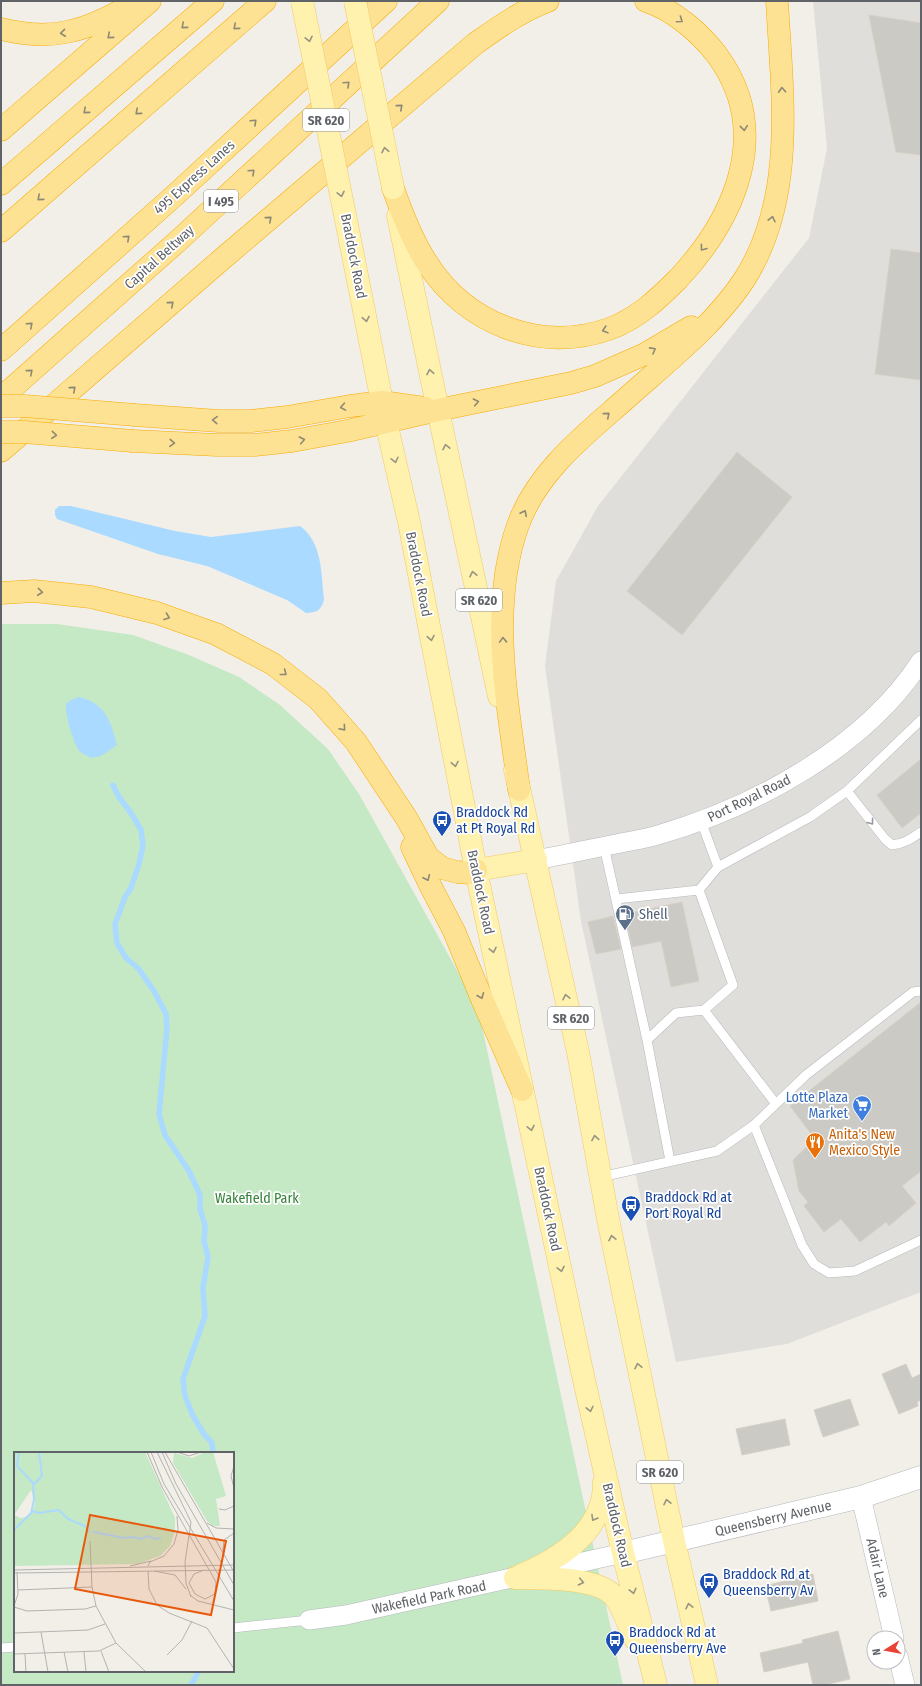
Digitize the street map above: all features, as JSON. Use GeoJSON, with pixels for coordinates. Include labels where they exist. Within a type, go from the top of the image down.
{"type":"FeatureCollection","features":[{"type":"Feature","properties":{"kind":"highway"},"geometry":{"type":"LineString","coordinates":[[1,29],[30,34],[70,32],[110,17],[137,1]]}},
{"type":"Feature","properties":{"kind":"highway"},"geometry":{"type":"LineString","coordinates":[[1,130],[150,1]]}},
{"type":"Feature","properties":{"kind":"highway"},"geometry":{"type":"LineString","coordinates":[[1,184],[214,1]]}},
{"type":"Feature","properties":{"kind":"highway"},"geometry":{"type":"LineString","coordinates":[[1,231],[265,1]]}},
{"type":"Feature","properties":{"kind":"highway","name":"495 Express Lanes"},"geometry":{"type":"LineString","coordinates":[[1,350],[174,196],[386,1]]}},
{"type":"Feature","properties":{"kind":"highway","name":"Capital Beltway"},"geometry":{"type":"LineString","coordinates":[[1,398],[179,240],[438,1]]}},
{"type":"Feature","properties":{"kind":"highway"},"geometry":{"type":"LineString","coordinates":[[1,452],[142,328],[459,57],[476,43],[507,22],[535,6],[548,1]]}},
{"type":"Feature","properties":{"kind":"highway"},"geometry":{"type":"LineString","coordinates":[[393,188],[411,234],[427,264],[438,279],[468,307],[483,318],[503,328],[525,334],[547,337],[569,337],[589,334],[610,329],[631,318],[652,304],[689,267],[725,215],[736,190],[744,160],[745,135],[742,109],[734,85],[722,63],[706,41],[682,21],[654,4],[646,1]]}},
{"type":"Feature","properties":{"kind":"highway"},"geometry":{"type":"LineString","coordinates":[[519,790],[507,696],[503,640],[503,592],[510,549],[519,522],[534,493],[554,465],[579,439],[684,347],[712,319],[742,282],[758,255],[768,232],[778,190],[782,152],[782,100],[777,1]]}},
{"type":"Feature","properties":{"kind":"highway"},"geometry":{"type":"LineString","coordinates":[[1,406],[25,406],[219,421],[251,421],[287,417],[350,406],[384,412],[438,410],[571,383],[616,368],[645,354],[692,326],[716,309],[742,282]]}},
{"type":"Feature","properties":{"kind":"highway"},"geometry":{"type":"LineString","coordinates":[[1,432],[24,432],[133,441],[217,445],[267,444],[292,442],[384,412]]}},
{"type":"Feature","properties":{"kind":"highway"},"geometry":{"type":"LineString","coordinates":[[1,593],[34,591],[91,598],[157,613],[216,634],[273,664],[318,699],[356,742],[407,819],[428,857],[442,868],[457,872],[471,873],[476,870]]}},
{"type":"Feature","properties":{"kind":"highway"},"geometry":{"type":"LineString","coordinates":[[381,779],[430,885],[454,931],[522,1090]]}},
{"type":"Feature","properties":{"kind":"main road","name":"Braddock Road"},"geometry":{"type":"LineString","coordinates":[[302,1],[384,412],[409,522],[476,870],[522,1090],[582,1371],[623,1553],[655,1681]]}},
{"type":"Feature","properties":{"kind":"main road","name":"SR 620"},"geometry":{"type":"LineString","coordinates":[[355,1],[438,410],[519,790],[536,860],[578,1052],[608,1219],[674,1541],[707,1685]]}},
{"type":"Feature","properties":{"kind":"main road"},"geometry":{"type":"LineString","coordinates":[[476,870],[536,860]]}},
{"type":"Feature","properties":{"kind":"main road"},"geometry":{"type":"LineString","coordinates":[[515,1578],[545,1565],[560,1556],[574,1545],[583,1534],[601,1505],[604,1488],[604,1467]]}},
{"type":"Feature","properties":{"kind":"main road"},"geometry":{"type":"LineString","coordinates":[[515,1578],[572,1580],[602,1587],[614,1595],[655,1681]]}},
{"type":"Feature","properties":{"kind":"street","name":"Port Royal Road"},"geometry":{"type":"LineString","coordinates":[[536,860],[656,836],[700,822],[744,803],[785,782],[823,757],[859,730],[889,702],[921,661]]}},
{"type":"Feature","properties":{"kind":"street","name":"Queensberry Avenue"},"geometry":{"type":"LineString","coordinates":[[623,1553],[861,1497],[921,1477]]}},
{"type":"Feature","properties":{"kind":"street","name":"Adair Lane"},"geometry":{"type":"LineString","coordinates":[[861,1497],[892,1630]]}},
{"type":"Feature","properties":{"kind":"street","name":"Wakefield Park Road"},"geometry":{"type":"LineString","coordinates":[[309,1620],[346,1615],[623,1553]]}},
{"type":"Feature","properties":{"kind":"street"},"geometry":{"type":"LineString","coordinates":[[901,1670],[905,1685]]}},
{"type":"Feature","properties":{"kind":"lane"},"geometry":{"type":"LineString","coordinates":[[616,899],[699,890],[718,867],[810,816],[847,791],[921,720]]}},
{"type":"Feature","properties":{"kind":"lane"},"geometry":{"type":"LineString","coordinates":[[847,791],[885,839],[892,845],[910,840],[921,832]]}},
{"type":"Feature","properties":{"kind":"lane"},"geometry":{"type":"LineString","coordinates":[[700,822],[718,867]]}},
{"type":"Feature","properties":{"kind":"lane"},"geometry":{"type":"LineString","coordinates":[[604,846],[647,1040],[670,1161]]}},
{"type":"Feature","properties":{"kind":"lane"},"geometry":{"type":"LineString","coordinates":[[647,1040],[676,1012],[704,1010],[733,985],[699,890]]}},
{"type":"Feature","properties":{"kind":"lane"},"geometry":{"type":"LineString","coordinates":[[601,1177],[717,1151],[754,1125],[806,1075],[903,999],[913,992],[921,991]]}},
{"type":"Feature","properties":{"kind":"lane"},"geometry":{"type":"LineString","coordinates":[[704,1010],[776,1104]]}},
{"type":"Feature","properties":{"kind":"lane"},"geometry":{"type":"LineString","coordinates":[[754,1125],[802,1246],[814,1264],[829,1273],[855,1271],[921,1240]]}},
{"type":"Feature","properties":{"kind":"lane","name":"Wakefield Park Road"},"geometry":{"type":"LineString","coordinates":[[234,1628],[309,1620]]}},
{"type":"Feature","properties":{"kind":"lane"},"geometry":{"type":"LineString","coordinates":[[1,1648],[14,1646]]}},
{"type":"Feature","properties":{"kind":"shaded area"},"geometry":{"type":"Polygon","coordinates":[[[813,1],[921,1],[921,1292],[787,1344],[676,1362],[581,921],[545,666],[556,581],[598,506],[809,238],[827,148],[813,1]]]}},
{"type":"Feature","properties":{"kind":"green space","name":"Wakefield Park"},"geometry":{"type":"Polygon","coordinates":[[[1,624],[57,624],[133,635],[189,655],[239,677],[280,705],[328,749],[359,794],[478,1008],[623,1685],[1,1685],[1,624]]]}},
{"type":"Feature","properties":{"kind":"water"},"geometry":{"type":"Polygon","coordinates":[[[59,506],[71,506],[175,531],[211,537],[300,526],[308,533],[313,541],[320,560],[324,599],[322,606],[318,610],[306,613],[287,600],[207,566],[158,554],[57,519],[55,510],[59,506]]]}},
{"type":"Feature","properties":{"kind":"water"},"geometry":{"type":"Polygon","coordinates":[[[79,697],[88,700],[101,708],[106,714],[112,728],[117,745],[101,756],[91,758],[80,752],[72,736],[68,722],[66,704],[79,697]]]}},
{"type":"Feature","properties":{"kind":"building"},"geometry":{"type":"Polygon","coordinates":[[[869,15],[921,23],[921,155],[896,152],[869,15]]]}},
{"type":"Feature","properties":{"kind":"building"},"geometry":{"type":"Polygon","coordinates":[[[891,249],[921,253],[921,380],[875,374],[891,249]]]}},
{"type":"Feature","properties":{"kind":"building"},"geometry":{"type":"Polygon","coordinates":[[[737,452],[792,497],[682,635],[627,591],[737,452]]]}},
{"type":"Feature","properties":{"kind":"building"},"geometry":{"type":"Polygon","coordinates":[[[921,759],[921,813],[902,828],[877,795],[921,759]]]}},
{"type":"Feature","properties":{"kind":"building"},"geometry":{"type":"Polygon","coordinates":[[[682,902],[699,981],[671,987],[661,941],[632,947],[625,914],[682,902]]]}},
{"type":"Feature","properties":{"kind":"building"},"geometry":{"type":"Polygon","coordinates":[[[613,916],[621,949],[596,954],[588,922],[613,916]]]}},
{"type":"Feature","properties":{"kind":"building","name":"Lotte Plaza Market"},"geometry":{"type":"Polygon","coordinates":[[[921,1002],[921,1171],[902,1186],[916,1203],[889,1226],[886,1222],[860,1242],[841,1219],[824,1232],[804,1206],[808,1202],[799,1191],[793,1160],[815,1139],[790,1106],[921,1002]]]}},
{"type":"Feature","properties":{"kind":"building"},"geometry":{"type":"Polygon","coordinates":[[[906,1364],[912,1378],[921,1374],[921,1400],[917,1402],[918,1406],[899,1414],[882,1374],[906,1364]]]}},
{"type":"Feature","properties":{"kind":"building"},"geometry":{"type":"Polygon","coordinates":[[[850,1399],[859,1425],[823,1437],[814,1410],[850,1399]]]}},
{"type":"Feature","properties":{"kind":"building"},"geometry":{"type":"Polygon","coordinates":[[[785,1419],[790,1445],[742,1455],[736,1429],[785,1419]]]}},
{"type":"Feature","properties":{"kind":"building"},"geometry":{"type":"Polygon","coordinates":[[[813,1574],[818,1601],[771,1611],[765,1586],[813,1574]]]}},
{"type":"Feature","properties":{"kind":"building"},"geometry":{"type":"Polygon","coordinates":[[[838,1631],[850,1679],[824,1685],[813,1685],[808,1662],[764,1672],[760,1653],[803,1643],[802,1640],[838,1631]]]}},
{"type":"Feature","properties":{"kind":"waterway"},"geometry":{"type":"LineString","coordinates":[[113,785],[119,797],[141,830],[143,846],[131,888],[125,897],[115,924],[117,943],[126,958],[138,968],[154,991],[166,1014],[167,1028],[159,1114],[165,1135],[189,1171],[200,1195],[200,1209],[205,1225],[204,1241],[208,1257],[203,1288],[205,1316],[183,1379],[185,1396],[193,1416],[204,1434],[212,1443],[213,1452]]}},
{"type":"Feature","properties":{"kind":"waterway"},"geometry":{"type":"LineString","coordinates":[[191,1685],[198,1672]]}},
{"type":"Feature","properties":{"kind":"place","name":"Braddock Rd at Pt Royal Rd"},"geometry":{"type":"Point","coordinates":[442,837]}},
{"type":"Feature","properties":{"kind":"place","name":"Shell"},"geometry":{"type":"Point","coordinates":[625,931]}},
{"type":"Feature","properties":{"kind":"place","name":"Lotte Plaza Market"},"geometry":{"type":"Point","coordinates":[862,1122]}},
{"type":"Feature","properties":{"kind":"place","name":"Anita's New Mexico Style"},"geometry":{"type":"Point","coordinates":[815,1159]}},
{"type":"Feature","properties":{"kind":"place","name":"Braddock Rd at Port Royal Rd"},"geometry":{"type":"Point","coordinates":[631,1222]}},
{"type":"Feature","properties":{"kind":"place","name":"Braddock Rd at Queensberry Av"},"geometry":{"type":"Point","coordinates":[709,1599]}},
{"type":"Feature","properties":{"kind":"place","name":"Braddock Rd at Queensberry Ave"},"geometry":{"type":"Point","coordinates":[615,1657]}}]}
